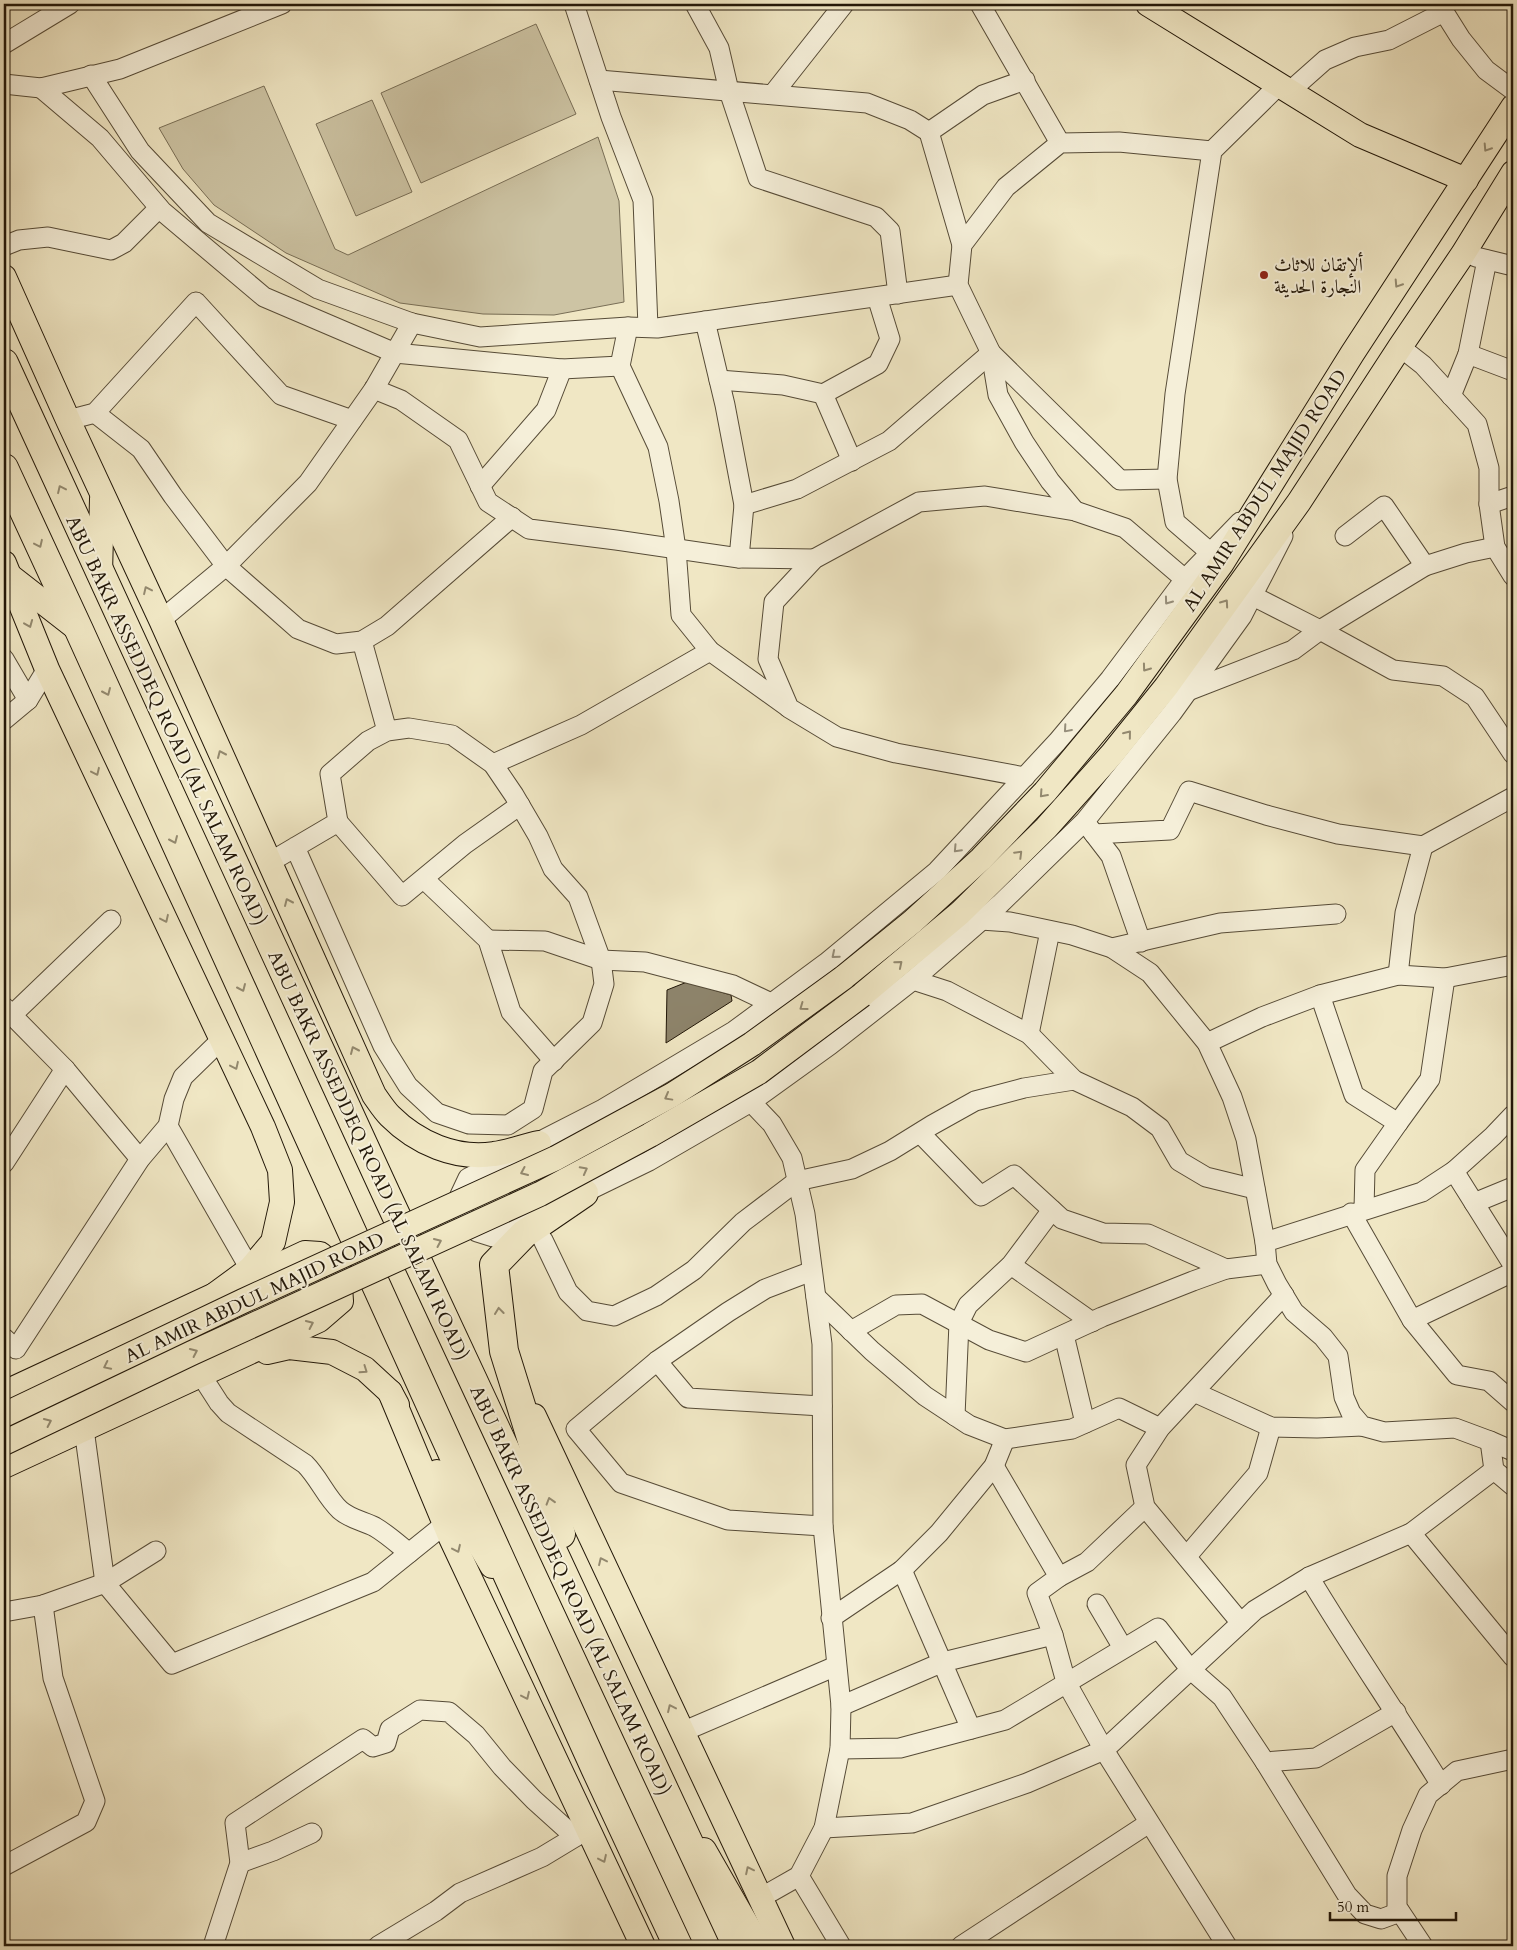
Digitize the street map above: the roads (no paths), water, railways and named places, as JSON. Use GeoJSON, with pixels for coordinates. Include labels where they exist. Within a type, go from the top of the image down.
{"type":"FeatureCollection","features":[{"type":"Feature","properties":{"kind":"highway","name":"ABU BAKR ASSEDDEQ ROAD (AL SALAM ROAD)"},"geometry":{"type":"LineString","coordinates":[[4,363],[383,1189],[737,1946]]}},
{"type":"Feature","properties":{"kind":"highway"},"geometry":{"type":"LineString","coordinates":[[4,468],[542,1652],[678,1946]]}},
{"type":"Feature","properties":{"kind":"highway"},"geometry":{"type":"LineString","coordinates":[[584,1193],[524,1234],[494,1265],[504,1351],[591,1631]]}},
{"type":"Feature","properties":{"kind":"main road"},"geometry":{"type":"LineString","coordinates":[[1148,4],[1360,135],[1466,180]]}},
{"type":"Feature","properties":{"kind":"main road","name":"AL AMIR ABDUL MAJID ROAD"},"geometry":{"type":"LineString","coordinates":[[4,1415],[243,1301],[556,1158],[672,1095],[752,1044],[842,978],[919,916],[981,859],[1045,792],[1126,695],[1193,586],[1260,501],[1352,354],[1513,107]]}},
{"type":"Feature","properties":{"kind":"main road","name":"AL AMIR ABDUL MAJID ROAD"},"geometry":{"type":"LineString","coordinates":[[4,1443],[235,1333],[540,1194],[650,1135],[758,1072],[862,995],[960,913],[1046,828],[1112,754],[1166,687],[1298,502],[1463,254],[1513,173]]}},
{"type":"Feature","properties":{"kind":"main road"},"geometry":{"type":"LineString","coordinates":[[4,277],[161,620],[374,1095],[389,1115],[406,1130],[431,1146],[462,1154],[494,1154],[539,1143]]}},
{"type":"Feature","properties":{"kind":"main road"},"geometry":{"type":"LineString","coordinates":[[100,575],[102,493]]}},
{"type":"Feature","properties":{"kind":"main road"},"geometry":{"type":"LineString","coordinates":[[7,570],[79,630]]}},
{"type":"Feature","properties":{"kind":"main road"},"geometry":{"type":"LineString","coordinates":[[7,570],[47,669],[263,1127],[280,1170],[282,1202],[273,1242],[250,1270],[216,1294]]}},
{"type":"Feature","properties":{"kind":"main road"},"geometry":{"type":"LineString","coordinates":[[4,1393],[305,1253],[320,1254],[339,1272],[341,1302],[319,1320],[4,1466]]}},
{"type":"Feature","properties":{"kind":"main road"},"geometry":{"type":"LineString","coordinates":[[234,1360],[289,1348],[332,1352],[365,1369],[390,1392],[542,1652]]}},
{"type":"Feature","properties":{"kind":"main road"},"geometry":{"type":"LineString","coordinates":[[504,1351],[784,1946]]}},
{"type":"Feature","properties":{"kind":"main road"},"geometry":{"type":"LineString","coordinates":[[390,1392],[445,1524],[582,1833],[643,1946]]}},
{"type":"Feature","properties":{"kind":"main road"},"geometry":{"type":"LineString","coordinates":[[643,1743],[760,1946]]}},
{"type":"Feature","properties":{"kind":"main road"},"geometry":{"type":"LineString","coordinates":[[596,1770],[663,1946]]}},
{"type":"Feature","properties":{"kind":"street"},"geometry":{"type":"LineString","coordinates":[[4,44],[70,4]]}},
{"type":"Feature","properties":{"kind":"street"},"geometry":{"type":"LineString","coordinates":[[4,84],[41,88],[120,69],[282,4]]}},
{"type":"Feature","properties":{"kind":"street"},"geometry":{"type":"LineString","coordinates":[[574,4],[611,117],[643,200],[648,327]]}},
{"type":"Feature","properties":{"kind":"street"},"geometry":{"type":"LineString","coordinates":[[695,4],[719,48],[728,91],[758,178],[876,217],[890,230],[898,294]]}},
{"type":"Feature","properties":{"kind":"street"},"geometry":{"type":"LineString","coordinates":[[772,94],[844,4]]}},
{"type":"Feature","properties":{"kind":"street"},"geometry":{"type":"LineString","coordinates":[[980,4],[1060,143]]}},
{"type":"Feature","properties":{"kind":"street"},"geometry":{"type":"LineString","coordinates":[[1216,557],[1175,522],[1166,479],[1175,394],[1212,151],[1284,88],[1325,60],[1355,47],[1389,40],[1441,8],[1461,39],[1486,70],[1513,90]]}},
{"type":"Feature","properties":{"kind":"street"},"geometry":{"type":"LineString","coordinates":[[91,75],[140,151],[208,223],[318,289],[412,323],[480,337],[628,326],[657,328],[958,285]]}},
{"type":"Feature","properties":{"kind":"street"},"geometry":{"type":"LineString","coordinates":[[599,80],[867,103],[910,120],[929,132],[962,245],[958,285],[991,353],[998,395],[1024,442],[1050,480],[1075,511]]}},
{"type":"Feature","properties":{"kind":"street"},"geometry":{"type":"LineString","coordinates":[[929,132],[983,96],[1025,80]]}},
{"type":"Feature","properties":{"kind":"street"},"geometry":{"type":"LineString","coordinates":[[41,88],[100,138],[159,208],[264,297],[395,353],[562,369],[620,366]]}},
{"type":"Feature","properties":{"kind":"street"},"geometry":{"type":"LineString","coordinates":[[962,245],[1006,186],[1060,143],[1119,142],[1212,151]]}},
{"type":"Feature","properties":{"kind":"street"},"geometry":{"type":"LineString","coordinates":[[4,246],[19,240],[48,237],[111,250],[124,243],[159,208]]}},
{"type":"Feature","properties":{"kind":"street"},"geometry":{"type":"LineString","coordinates":[[1463,254],[1513,266]]}},
{"type":"Feature","properties":{"kind":"street"},"geometry":{"type":"LineString","coordinates":[[1451,396],[1468,354],[1487,260]]}},
{"type":"Feature","properties":{"kind":"street"},"geometry":{"type":"LineString","coordinates":[[719,380],[784,385],[823,394],[878,364],[890,339],[877,297]]}},
{"type":"Feature","properties":{"kind":"street"},"geometry":{"type":"LineString","coordinates":[[68,420],[95,413],[196,302],[281,395],[352,420]]}},
{"type":"Feature","properties":{"kind":"street"},"geometry":{"type":"LineString","coordinates":[[704,321],[719,380],[744,505],[739,558]]}},
{"type":"Feature","properties":{"kind":"street"},"geometry":{"type":"LineString","coordinates":[[161,620],[226,566],[308,483],[374,389],[412,323]]}},
{"type":"Feature","properties":{"kind":"street"},"geometry":{"type":"LineString","coordinates":[[628,326],[620,366],[658,447],[669,500],[676,549],[681,615],[710,651],[789,708],[837,737],[896,753],[1024,776]]}},
{"type":"Feature","properties":{"kind":"street"},"geometry":{"type":"LineString","coordinates":[[1400,347],[1423,365],[1477,424],[1489,468],[1489,504],[1495,547],[1513,576]]}},
{"type":"Feature","properties":{"kind":"street"},"geometry":{"type":"LineString","coordinates":[[991,353],[1120,480],[1166,479]]}},
{"type":"Feature","properties":{"kind":"street"},"geometry":{"type":"LineString","coordinates":[[744,505],[797,489],[889,441],[991,353]]}},
{"type":"Feature","properties":{"kind":"street"},"geometry":{"type":"LineString","coordinates":[[1468,354],[1513,371]]}},
{"type":"Feature","properties":{"kind":"street"},"geometry":{"type":"LineString","coordinates":[[480,486],[546,410],[562,369]]}},
{"type":"Feature","properties":{"kind":"street"},"geometry":{"type":"LineString","coordinates":[[374,389],[402,400],[458,440],[488,502],[529,529],[739,558],[814,560]]}},
{"type":"Feature","properties":{"kind":"street"},"geometry":{"type":"LineString","coordinates":[[823,394],[852,461]]}},
{"type":"Feature","properties":{"kind":"street"},"geometry":{"type":"LineString","coordinates":[[95,413],[141,449],[173,496],[226,566],[298,628],[336,644],[362,641],[387,626],[512,517]]}},
{"type":"Feature","properties":{"kind":"street"},"geometry":{"type":"LineString","coordinates":[[789,708],[768,659],[774,602],[814,560],[919,502],[985,496],[1075,511],[1125,528],[1193,586],[1024,776],[936,871],[826,963],[734,1031],[602,1110],[468,1178],[460,1195],[464,1218],[476,1232],[493,1237],[649,1161],[751,1102],[830,1045],[913,980],[1089,827],[1242,616],[1274,556],[1298,502]]}},
{"type":"Feature","properties":{"kind":"street"},"geometry":{"type":"LineString","coordinates":[[1489,504],[1513,496]]}},
{"type":"Feature","properties":{"kind":"street"},"geometry":{"type":"LineString","coordinates":[[1345,536],[1384,506],[1425,566]]}},
{"type":"Feature","properties":{"kind":"street"},"geometry":{"type":"LineString","coordinates":[[1188,691],[1292,650],[1320,630],[1425,566],[1466,553],[1495,547]]}},
{"type":"Feature","properties":{"kind":"street"},"geometry":{"type":"LineString","coordinates":[[1253,596],[1393,670],[1443,676],[1476,697],[1513,754]]}},
{"type":"Feature","properties":{"kind":"street"},"geometry":{"type":"LineString","coordinates":[[362,641],[387,731]]}},
{"type":"Feature","properties":{"kind":"street"},"geometry":{"type":"LineString","coordinates":[[493,764],[581,725],[710,651]]}},
{"type":"Feature","properties":{"kind":"street"},"geometry":{"type":"LineString","coordinates":[[4,659],[28,700]]}},
{"type":"Feature","properties":{"kind":"street"},"geometry":{"type":"LineString","coordinates":[[4,720],[28,700],[47,669]]}},
{"type":"Feature","properties":{"kind":"street"},"geometry":{"type":"LineString","coordinates":[[295,847],[383,1046],[408,1086],[437,1113],[468,1124],[508,1125],[533,1109],[544,1071],[592,1023],[604,984],[601,960],[578,897],[553,869],[538,836],[520,805],[493,764],[452,734],[408,728],[387,731],[368,741],[330,774],[338,822],[402,896],[465,844],[520,805]]}},
{"type":"Feature","properties":{"kind":"street"},"geometry":{"type":"LineString","coordinates":[[1089,827],[1170,830],[1189,791],[1338,834],[1424,846],[1512,803]]}},
{"type":"Feature","properties":{"kind":"street"},"geometry":{"type":"LineString","coordinates":[[270,862],[338,822]]}},
{"type":"Feature","properties":{"kind":"street"},"geometry":{"type":"LineString","coordinates":[[1089,827],[1110,856],[1141,942]]}},
{"type":"Feature","properties":{"kind":"street"},"geometry":{"type":"LineString","coordinates":[[1398,975],[1405,913],[1424,846]]}},
{"type":"Feature","properties":{"kind":"street"},"geometry":{"type":"LineString","coordinates":[[424,878],[488,940],[511,1012],[554,1061]]}},
{"type":"Feature","properties":{"kind":"street"},"geometry":{"type":"LineString","coordinates":[[1112,948],[1220,923],[1336,914]]}},
{"type":"Feature","properties":{"kind":"street"},"geometry":{"type":"LineString","coordinates":[[111,920],[8,1011],[65,1069],[140,1159]]}},
{"type":"Feature","properties":{"kind":"street"},"geometry":{"type":"LineString","coordinates":[[981,920],[1010,922],[1072,935],[1112,948],[1150,973],[1207,1043],[1232,1098],[1246,1139],[1265,1242],[1267,1264],[1294,1312],[1323,1337],[1338,1356],[1344,1397],[1351,1413],[1362,1426]]}},
{"type":"Feature","properties":{"kind":"street"},"geometry":{"type":"LineString","coordinates":[[1029,1034],[1050,931]]}},
{"type":"Feature","properties":{"kind":"street"},"geometry":{"type":"LineString","coordinates":[[488,940],[545,941],[601,960],[645,962],[732,985],[771,1003]]}},
{"type":"Feature","properties":{"kind":"street"},"geometry":{"type":"LineString","coordinates":[[1207,1043],[1262,1017],[1320,995],[1398,975],[1445,978],[1513,966]]}},
{"type":"Feature","properties":{"kind":"street"},"geometry":{"type":"LineString","coordinates":[[1445,978],[1430,1079],[1365,1170],[1357,1211],[1412,1320],[1457,1375],[1489,1381],[1513,1402]]}},
{"type":"Feature","properties":{"kind":"street"},"geometry":{"type":"LineString","coordinates":[[913,980],[947,991],[1029,1034],[1074,1080],[1132,1107],[1160,1128],[1179,1161],[1206,1176],[1255,1189]]}},
{"type":"Feature","properties":{"kind":"street"},"geometry":{"type":"LineString","coordinates":[[1320,995],[1354,1095],[1398,1123]]}},
{"type":"Feature","properties":{"kind":"street"},"geometry":{"type":"LineString","coordinates":[[4,1338],[16,1349],[140,1159],[168,1126],[174,1098],[183,1077],[222,1039]]}},
{"type":"Feature","properties":{"kind":"street"},"geometry":{"type":"LineString","coordinates":[[4,1163],[65,1069]]}},
{"type":"Feature","properties":{"kind":"street"},"geometry":{"type":"LineString","coordinates":[[544,1240],[568,1292],[587,1311],[614,1316],[656,1296],[694,1270],[743,1222],[797,1181],[852,1169],[890,1151],[975,1101],[1024,1088],[1074,1080]]}},
{"type":"Feature","properties":{"kind":"street"},"geometry":{"type":"LineString","coordinates":[[751,1102],[772,1124],[792,1158],[805,1214],[822,1344],[823,1526],[841,1706],[840,1749],[824,1828],[799,1876],[762,1897]]}},
{"type":"Feature","properties":{"kind":"street"},"geometry":{"type":"LineString","coordinates":[[1265,1242],[1357,1211],[1422,1192],[1454,1171],[1494,1136],[1513,1115]]}},
{"type":"Feature","properties":{"kind":"street"},"geometry":{"type":"LineString","coordinates":[[168,1126],[250,1270]]}},
{"type":"Feature","properties":{"kind":"street"},"geometry":{"type":"LineString","coordinates":[[920,1132],[981,1196],[1014,1175],[1062,1219],[1103,1233],[1148,1234],[1226,1269]]}},
{"type":"Feature","properties":{"kind":"street"},"geometry":{"type":"LineString","coordinates":[[1454,1171],[1513,1265]]}},
{"type":"Feature","properties":{"kind":"street"},"geometry":{"type":"LineString","coordinates":[[1474,1203],[1513,1187]]}},
{"type":"Feature","properties":{"kind":"street"},"geometry":{"type":"LineString","coordinates":[[955,1416],[959,1323],[968,1305],[1011,1266],[1052,1210]]}},
{"type":"Feature","properties":{"kind":"street"},"geometry":{"type":"LineString","coordinates":[[851,1331],[896,1305],[922,1304],[989,1340],[1026,1352],[1092,1322],[1226,1269],[1267,1264]]}},
{"type":"Feature","properties":{"kind":"street"},"geometry":{"type":"LineString","coordinates":[[1011,1266],[1092,1322]]}},
{"type":"Feature","properties":{"kind":"street"},"geometry":{"type":"LineString","coordinates":[[812,1271],[765,1289],[728,1312],[657,1361],[576,1429],[621,1483],[728,1520],[823,1526]]}},
{"type":"Feature","properties":{"kind":"street"},"geometry":{"type":"LineString","coordinates":[[1412,1320],[1513,1272]]}},
{"type":"Feature","properties":{"kind":"street"},"geometry":{"type":"LineString","coordinates":[[1241,1623],[1145,1507],[1136,1466],[1160,1428],[1284,1295]]}},
{"type":"Feature","properties":{"kind":"street"},"geometry":{"type":"LineString","coordinates":[[816,1297],[872,1352],[925,1396],[969,1426],[1005,1439],[1072,1429],[1119,1408],[1160,1428]]}},
{"type":"Feature","properties":{"kind":"street"},"geometry":{"type":"LineString","coordinates":[[1064,1335],[1085,1423]]}},
{"type":"Feature","properties":{"kind":"street"},"geometry":{"type":"LineString","coordinates":[[657,1361],[688,1398],[822,1406]]}},
{"type":"Feature","properties":{"kind":"street"},"geometry":{"type":"LineString","coordinates":[[200,1375],[228,1413],[305,1464],[316,1474],[339,1509],[354,1520],[381,1531],[409,1554]]}},
{"type":"Feature","properties":{"kind":"street"},"geometry":{"type":"LineString","coordinates":[[1194,1392],[1270,1427],[1317,1428],[1362,1426],[1384,1432],[1455,1428],[1513,1451]]}},
{"type":"Feature","properties":{"kind":"street"},"geometry":{"type":"LineString","coordinates":[[1186,1556],[1258,1474],[1270,1427]]}},
{"type":"Feature","properties":{"kind":"street"},"geometry":{"type":"LineString","coordinates":[[84,1429],[105,1583],[172,1664],[373,1582],[445,1524]]}},
{"type":"Feature","properties":{"kind":"street"},"geometry":{"type":"LineString","coordinates":[[831,1618],[902,1570],[940,1533],[994,1466],[1005,1439]]}},
{"type":"Feature","properties":{"kind":"street"},"geometry":{"type":"LineString","coordinates":[[1490,1441],[1494,1470],[1513,1486]]}},
{"type":"Feature","properties":{"kind":"street"},"geometry":{"type":"LineString","coordinates":[[994,1466],[1060,1576]]}},
{"type":"Feature","properties":{"kind":"street"},"geometry":{"type":"LineString","coordinates":[[824,1828],[912,1823],[1026,1783],[1104,1750],[1255,1610],[1309,1577],[1411,1533],[1494,1470]]}},
{"type":"Feature","properties":{"kind":"street"},"geometry":{"type":"LineString","coordinates":[[1145,1507],[1087,1562],[1060,1576],[1037,1593],[1053,1635],[1066,1682],[1104,1750],[1227,1946]]}},
{"type":"Feature","properties":{"kind":"street"},"geometry":{"type":"LineString","coordinates":[[1411,1533],[1513,1658]]}},
{"type":"Feature","properties":{"kind":"street"},"geometry":{"type":"LineString","coordinates":[[4,1612],[43,1606],[105,1583],[156,1551]]}},
{"type":"Feature","properties":{"kind":"street"},"geometry":{"type":"LineString","coordinates":[[902,1570],[971,1729]]}},
{"type":"Feature","properties":{"kind":"street"},"geometry":{"type":"LineString","coordinates":[[1309,1577],[1335,1621],[1396,1712],[1440,1785]]}},
{"type":"Feature","properties":{"kind":"street"},"geometry":{"type":"LineString","coordinates":[[1098,1604],[1123,1648]]}},
{"type":"Feature","properties":{"kind":"street"},"geometry":{"type":"LineString","coordinates":[[4,1866],[86,1822],[95,1801],[53,1678],[43,1606]]}},
{"type":"Feature","properties":{"kind":"street"},"geometry":{"type":"LineString","coordinates":[[840,1749],[900,1748],[1005,1720],[1158,1628],[1190,1669],[1222,1697],[1348,1895],[1365,1914],[1381,1919],[1400,1912]]}},
{"type":"Feature","properties":{"kind":"street"},"geometry":{"type":"LineString","coordinates":[[841,1706],[943,1662],[1053,1635]]}},
{"type":"Feature","properties":{"kind":"street"},"geometry":{"type":"LineString","coordinates":[[682,1732],[836,1666]]}},
{"type":"Feature","properties":{"kind":"street"},"geometry":{"type":"LineString","coordinates":[[213,1946],[240,1863],[235,1823],[363,1739],[373,1747],[386,1743],[390,1730],[420,1710],[449,1712],[476,1735],[502,1767],[528,1794],[582,1833],[542,1857],[460,1893],[436,1911],[378,1946]]}},
{"type":"Feature","properties":{"kind":"street"},"geometry":{"type":"LineString","coordinates":[[1265,1762],[1316,1758],[1396,1712]]}},
{"type":"Feature","properties":{"kind":"street"},"geometry":{"type":"LineString","coordinates":[[1423,1946],[1397,1907],[1397,1876],[1412,1830],[1428,1795],[1457,1771],[1513,1759]]}},
{"type":"Feature","properties":{"kind":"street"},"geometry":{"type":"LineString","coordinates":[[960,1946],[1149,1823]]}},
{"type":"Feature","properties":{"kind":"street"},"geometry":{"type":"LineString","coordinates":[[240,1863],[273,1851],[312,1833]]}},
{"type":"Feature","properties":{"kind":"street"},"geometry":{"type":"LineString","coordinates":[[799,1876],[841,1946]]}},
{"type":"Feature","properties":{"kind":"place","name":"ألإتقان للاثاث النجارة الحديثة"},"geometry":{"type":"Point","coordinates":[1264,275]}}]}
